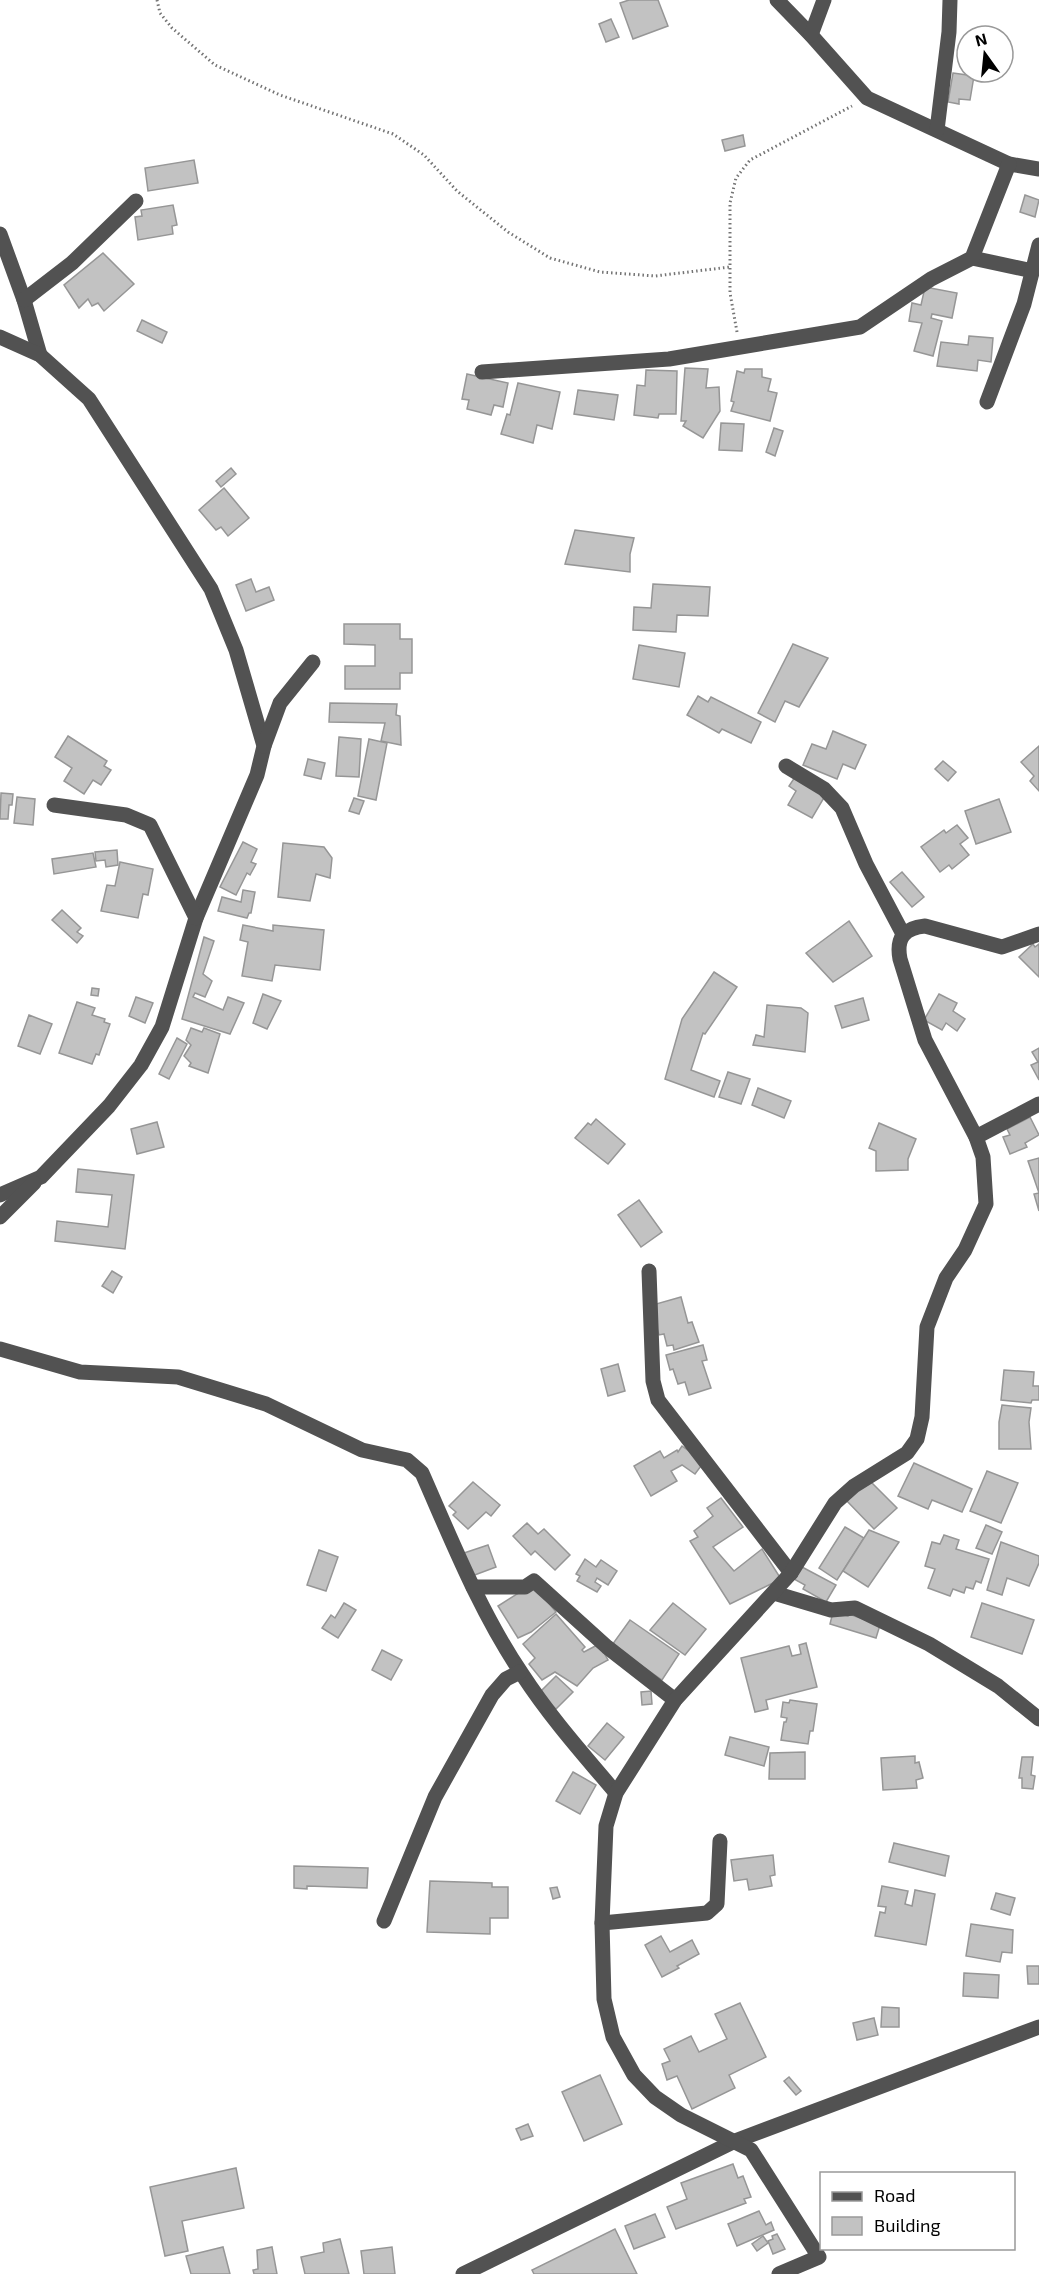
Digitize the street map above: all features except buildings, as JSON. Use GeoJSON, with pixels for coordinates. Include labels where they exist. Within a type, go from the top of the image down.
{"type":"FeatureCollection","features":[{"type":"Feature","properties":{"kind":"street"},"geometry":{"type":"LineString","coordinates":[[777,0],[867,98],[1008,164],[1039,169]]}},
{"type":"Feature","properties":{"kind":"street"},"geometry":{"type":"LineString","coordinates":[[811,35],[824,0]]}},
{"type":"Feature","properties":{"kind":"street"},"geometry":{"type":"LineString","coordinates":[[937,130],[949,32],[950,0]]}},
{"type":"Feature","properties":{"kind":"street"},"geometry":{"type":"LineString","coordinates":[[972,258],[1008,164]]}},
{"type":"Feature","properties":{"kind":"street"},"geometry":{"type":"LineString","coordinates":[[24,300],[72,263],[136,201]]}},
{"type":"Feature","properties":{"kind":"street"},"geometry":{"type":"LineString","coordinates":[[0,234],[24,300],[40,355]]}},
{"type":"Feature","properties":{"kind":"street"},"geometry":{"type":"LineString","coordinates":[[987,402],[1024,304],[1039,245]]}},
{"type":"Feature","properties":{"kind":"street"},"geometry":{"type":"LineString","coordinates":[[482,372],[669,359],[860,327],[931,279],[972,258],[1033,270]]}},
{"type":"Feature","properties":{"kind":"street"},"geometry":{"type":"LineString","coordinates":[[0,337],[40,355],[89,399],[211,589],[236,650],[264,746]]}},
{"type":"Feature","properties":{"kind":"street"},"geometry":{"type":"LineString","coordinates":[[0,1217],[109,1106],[141,1065],[162,1027],[196,918],[257,775],[264,746],[280,703],[313,662]]}},
{"type":"Feature","properties":{"kind":"street"},"geometry":{"type":"LineString","coordinates":[[786,766],[824,789],[842,808],[866,864],[903,934]]}},
{"type":"Feature","properties":{"kind":"street"},"geometry":{"type":"LineString","coordinates":[[54,805],[126,815],[150,825],[196,918]]}},
{"type":"Feature","properties":{"kind":"street"},"geometry":{"type":"LineString","coordinates":[[779,2274],[819,2257],[750,2150],[681,2115],[655,2097],[634,2075],[613,2037],[604,1999],[602,1923],[606,1826],[616,1793],[675,1700],[791,1573],[835,1503],[854,1486],[907,1453],[917,1439],[922,1417],[927,1327],[946,1278],[965,1250],[986,1204],[983,1157],[976,1137],[925,1040],[900,959],[898,949],[903,934],[912,927],[925,926],[1002,947],[1039,934]]}},
{"type":"Feature","properties":{"kind":"street"},"geometry":{"type":"LineString","coordinates":[[976,1137],[1039,1104]]}},
{"type":"Feature","properties":{"kind":"street"},"geometry":{"type":"LineString","coordinates":[[0,1195],[41,1177]]}},
{"type":"Feature","properties":{"kind":"street"},"geometry":{"type":"LineString","coordinates":[[649,1271],[653,1381],[658,1400],[791,1573]]}},
{"type":"Feature","properties":{"kind":"street"},"geometry":{"type":"LineString","coordinates":[[0,1349],[80,1372],[178,1377],[266,1404],[362,1450],[407,1460],[422,1473],[473,1587],[520,1672],[548,1713],[616,1793]]}},
{"type":"Feature","properties":{"kind":"street"},"geometry":{"type":"LineString","coordinates":[[473,1587],[525,1587],[534,1581],[607,1647],[675,1700]]}},
{"type":"Feature","properties":{"kind":"street"},"geometry":{"type":"LineString","coordinates":[[774,1593],[831,1610],[855,1608],[929,1644],[959,1662],[998,1686],[1039,1719]]}},
{"type":"Feature","properties":{"kind":"street"},"geometry":{"type":"LineString","coordinates":[[384,1921],[435,1797],[492,1695],[506,1679],[520,1672]]}},
{"type":"Feature","properties":{"kind":"street"},"geometry":{"type":"LineString","coordinates":[[602,1923],[707,1913],[717,1904],[720,1841]]}},
{"type":"Feature","properties":{"kind":"street"},"geometry":{"type":"LineString","coordinates":[[463,2274],[735,2141],[1039,2027]]}},
{"type":"Feature","properties":{"kind":"path"},"geometry":{"type":"LineString","coordinates":[[156,0],[160,13],[172,28],[215,65],[280,96],[393,134],[424,155],[457,191],[508,232],[550,258],[600,272],[654,276],[730,267]]}},
{"type":"Feature","properties":{"kind":"path"},"geometry":{"type":"LineString","coordinates":[[739,348],[730,293],[730,203],[735,178],[750,160],[867,98]]}}]}
